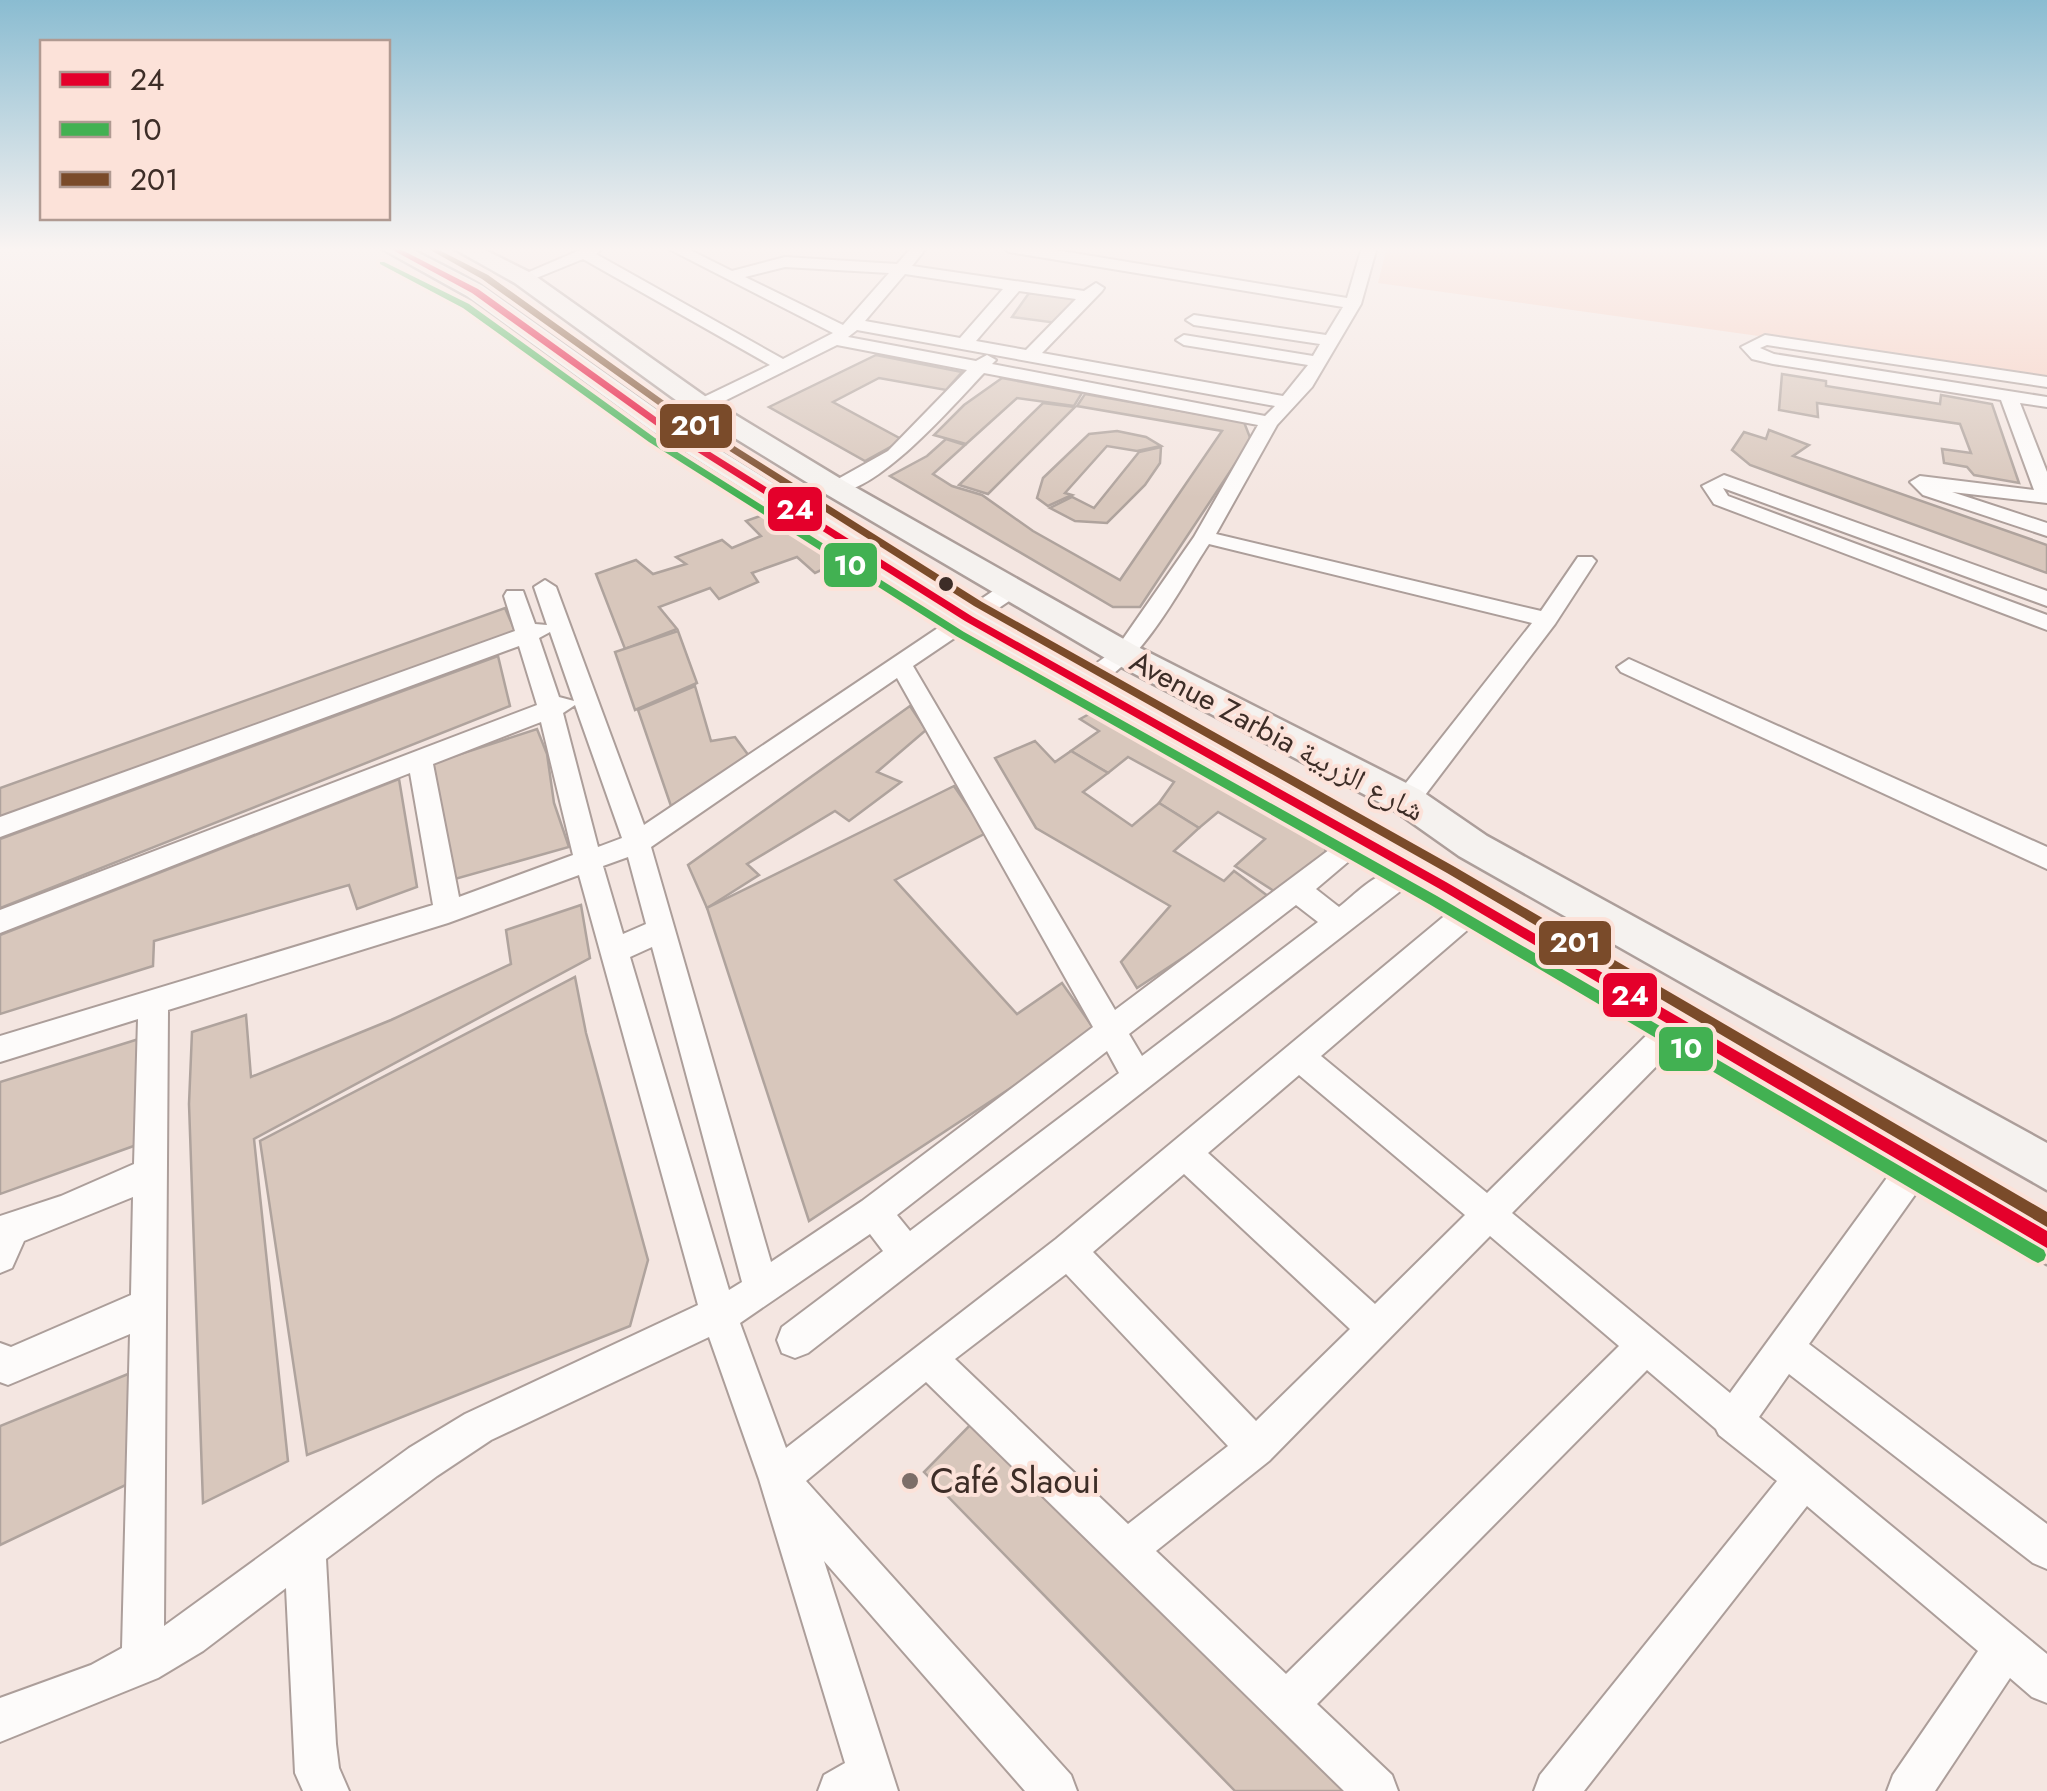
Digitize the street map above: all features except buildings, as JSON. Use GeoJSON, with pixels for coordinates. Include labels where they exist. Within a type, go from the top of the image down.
{"type":"FeatureCollection","features":[{"type":"Feature","properties":{"kind":"main road","name":"Avenue Zarbia شارع الزربية"},"geometry":{"type":"LineString","coordinates":[[530,331],[661,425],[970,619],[1442,885],[2047,1240]]}},
{"type":"Feature","properties":{"kind":"main road","name":"Avenue Zarbia شارع الزربية"},"geometry":{"type":"LineString","coordinates":[[596,331],[700,406],[1010,590],[1124,654],[1407,800],[1473,846],[2047,1168]]}},
{"type":"Feature","properties":{"kind":"main road"},"geometry":{"type":"LineString","coordinates":[[1442,885],[1473,846]]}},
{"type":"Feature","properties":{"kind":"street"},"geometry":{"type":"LineString","coordinates":[[725,331],[786,367]]}},
{"type":"Feature","properties":{"kind":"street"},"geometry":{"type":"LineString","coordinates":[[842,331],[981,369],[1270,422]]}},
{"type":"Feature","properties":{"kind":"street"},"geometry":{"type":"LineString","coordinates":[[964,344],[975,331]]}},
{"type":"Feature","properties":{"kind":"street"},"geometry":{"type":"LineString","coordinates":[[1028,377],[1036,358],[1059,331]]}},
{"type":"Feature","properties":{"kind":"street"},"geometry":{"type":"LineString","coordinates":[[1147,399],[1188,331]]}},
{"type":"Feature","properties":{"kind":"street"},"geometry":{"type":"LineString","coordinates":[[1301,331],[1331,340]]}},
{"type":"Feature","properties":{"kind":"street"},"geometry":{"type":"LineString","coordinates":[[1084,681],[1124,654],[1204,537],[1270,422],[1290,403],[1337,331]]}},
{"type":"Feature","properties":{"kind":"street"},"geometry":{"type":"LineString","coordinates":[[661,425],[786,367],[845,332],[964,344],[1036,358],[1318,362]]}},
{"type":"Feature","properties":{"kind":"street"},"geometry":{"type":"LineString","coordinates":[[2047,382],[1765,340],[1749,347],[1758,355],[1773,359],[2038,400],[2047,451]]}},
{"type":"Feature","properties":{"kind":"street"},"geometry":{"type":"LineString","coordinates":[[836,488],[895,455],[981,369],[994,350]]}},
{"type":"Feature","properties":{"kind":"street"},"geometry":{"type":"LineString","coordinates":[[1172,360],[1290,403]]}},
{"type":"Feature","properties":{"kind":"street"},"geometry":{"type":"LineString","coordinates":[[2008,396],[2046,497],[1920,482],[1930,491],[2047,530]]}},
{"type":"Feature","properties":{"kind":"street"},"geometry":{"type":"LineString","coordinates":[[2047,599],[1736,484],[1712,486],[1720,500],[2047,623]]}},
{"type":"Feature","properties":{"kind":"street"},"geometry":{"type":"LineString","coordinates":[[1204,537],[1547,619]]}},
{"type":"Feature","properties":{"kind":"street"},"geometry":{"type":"LineString","coordinates":[[1407,800],[1547,619],[1586,561]]}},
{"type":"Feature","properties":{"kind":"street"},"geometry":{"type":"LineString","coordinates":[[545,586],[637,843],[762,1290]]}},
{"type":"Feature","properties":{"kind":"street"},"geometry":{"type":"LineString","coordinates":[[0,1048],[448,912],[589,864],[637,843],[1010,590]]}},
{"type":"Feature","properties":{"kind":"street"},"geometry":{"type":"LineString","coordinates":[[515,596],[550,708],[589,864],[719,1315],[778,1479],[862,1785]]}},
{"type":"Feature","properties":{"kind":"street"},"geometry":{"type":"LineString","coordinates":[[0,827],[556,625]]}},
{"type":"Feature","properties":{"kind":"street"},"geometry":{"type":"LineString","coordinates":[[901,665],[1138,1078]]}},
{"type":"Feature","properties":{"kind":"street"},"geometry":{"type":"LineString","coordinates":[[1629,667],[2047,859]]}},
{"type":"Feature","properties":{"kind":"street"},"geometry":{"type":"LineString","coordinates":[[0,922],[584,698]]}},
{"type":"Feature","properties":{"kind":"street"},"geometry":{"type":"LineString","coordinates":[[420,761],[448,912]]}},
{"type":"Feature","properties":{"kind":"street"},"geometry":{"type":"LineString","coordinates":[[0,1720],[143,1663],[188,1636],[424,1462],[478,1428],[719,1315],[762,1290],[874,1212],[1362,839]]}},
{"type":"Feature","properties":{"kind":"street"},"geometry":{"type":"LineString","coordinates":[[795,1340],[1393,881]]}},
{"type":"Feature","properties":{"kind":"street"},"geometry":{"type":"LineString","coordinates":[[1297,890],[1339,923]]}},
{"type":"Feature","properties":{"kind":"street"},"geometry":{"type":"LineString","coordinates":[[778,1479],[927,1358],[1068,1251],[1476,906]]}},
{"type":"Feature","properties":{"kind":"street"},"geometry":{"type":"LineString","coordinates":[[614,951],[662,930]]}},
{"type":"Feature","properties":{"kind":"street"},"geometry":{"type":"LineString","coordinates":[[143,1663],[153,1002]]}},
{"type":"Feature","properties":{"kind":"street"},"geometry":{"type":"LineString","coordinates":[[1126,1550],[1256,1448],[1678,1024]]}},
{"type":"Feature","properties":{"kind":"street"},"geometry":{"type":"LineString","coordinates":[[1298,1055],[2047,1682]]}},
{"type":"Feature","properties":{"kind":"street"},"geometry":{"type":"LineString","coordinates":[[1185,1154],[1375,1328]]}},
{"type":"Feature","properties":{"kind":"street"},"geometry":{"type":"LineString","coordinates":[[1732,1422],[1917,1164]]}},
{"type":"Feature","properties":{"kind":"street"},"geometry":{"type":"LineString","coordinates":[[0,1256],[12,1228],[65,1211],[151,1173]]}},
{"type":"Feature","properties":{"kind":"street"},"geometry":{"type":"LineString","coordinates":[[874,1212],[907,1254]]}},
{"type":"Feature","properties":{"kind":"street"},"geometry":{"type":"LineString","coordinates":[[1068,1251],[1256,1448]]}},
{"type":"Feature","properties":{"kind":"street"},"geometry":{"type":"LineString","coordinates":[[0,1360],[8,1368],[96,1332],[149,1305]]}},
{"type":"Feature","properties":{"kind":"street"},"geometry":{"type":"LineString","coordinates":[[1286,1704],[1644,1347]]}},
{"type":"Feature","properties":{"kind":"street"},"geometry":{"type":"LineString","coordinates":[[1785,1348],[2047,1549]]}},
{"type":"Feature","properties":{"kind":"street"},"geometry":{"type":"LineString","coordinates":[[927,1358],[1376,1791]]}},
{"type":"Feature","properties":{"kind":"street"},"geometry":{"type":"LineString","coordinates":[[778,1479],[1055,1791]]}},
{"type":"Feature","properties":{"kind":"street"},"geometry":{"type":"LineString","coordinates":[[1556,1791],[1802,1480]]}},
{"type":"Feature","properties":{"kind":"street"},"geometry":{"type":"LineString","coordinates":[[305,1550],[314,1744],[317,1772],[327,1791]]}},
{"type":"Feature","properties":{"kind":"street"},"geometry":{"type":"LineString","coordinates":[[1909,1791],[2006,1647]]}},
{"type":"Feature","properties":{"kind":"shaded area"},"geometry":{"type":"Polygon","coordinates":[[[1720,331],[2047,331],[2047,376],[1720,331]]]}},
{"type":"Feature","properties":{"kind":"transit line","name":"10"},"geometry":{"type":"LineString","coordinates":[[500,331],[652,440],[960,634],[1433,900],[2038,1255]]}},
{"type":"Feature","properties":{"kind":"transit line","name":"24"},"geometry":{"type":"LineString","coordinates":[[530,331],[661,425],[969,619],[1442,885],[2047,1240]]}},
{"type":"Feature","properties":{"kind":"transit line","name":"201"},"geometry":{"type":"LineString","coordinates":[[560,331],[671,410],[978,604],[1451,870],[2047,1220]]}},
{"type":"Feature","properties":{"kind":"place","name":"Café Slaoui"},"geometry":{"type":"Point","coordinates":[910,1481]}}]}
